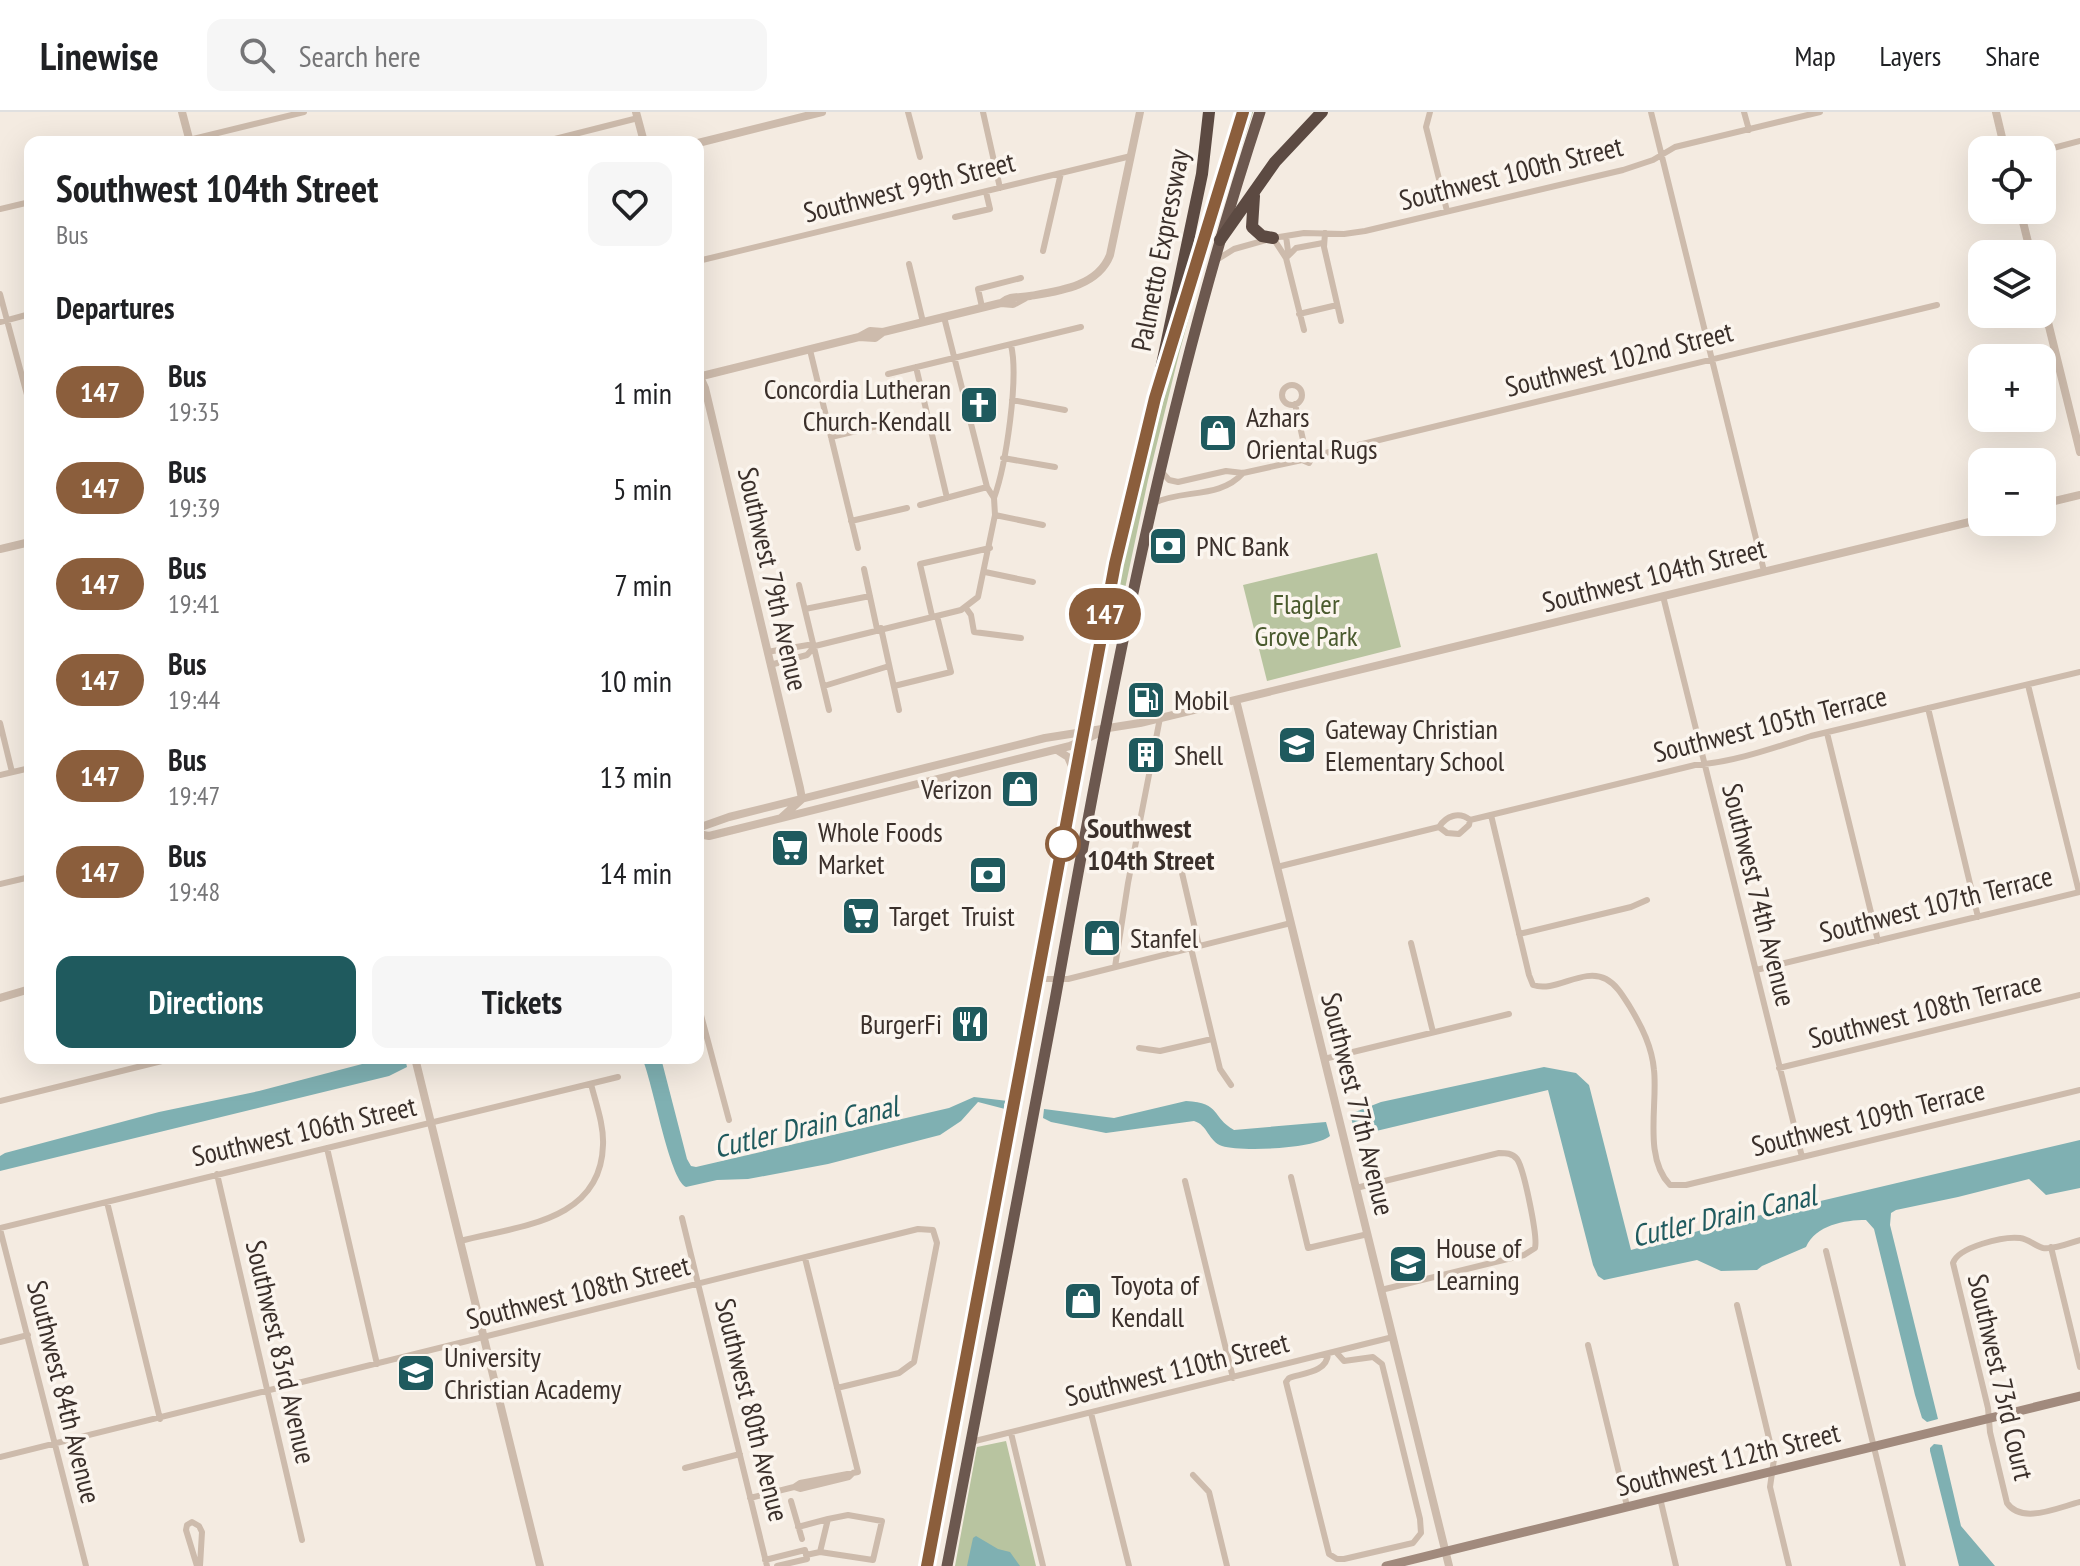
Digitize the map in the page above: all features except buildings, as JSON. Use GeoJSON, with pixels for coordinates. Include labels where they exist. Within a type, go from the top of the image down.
{"type":"FeatureCollection","features":[{"type":"Feature","properties":{"kind":"highway","name":"Palmetto Expressway"},"geometry":{"type":"LineString","coordinates":[[1155,398],[1202,174],[1209,112]]}},
{"type":"Feature","properties":{"kind":"highway"},"geometry":{"type":"LineString","coordinates":[[927,1566],[1115,564],[1155,398],[1243,112]]}},
{"type":"Feature","properties":{"kind":"highway"},"geometry":{"type":"LineString","coordinates":[[947,1566],[1104,731],[1151,505],[1212,264],[1260,112]]}},
{"type":"Feature","properties":{"kind":"highway","name":"Palmetto Expressway"},"geometry":{"type":"LineString","coordinates":[[1220,240],[1283,151],[1322,112]]}},
{"type":"Feature","properties":{"kind":"highway"},"geometry":{"type":"LineString","coordinates":[[1254,190],[1252,227],[1257,234],[1273,238]]}},
{"type":"Feature","properties":{"kind":"highway"},"geometry":{"type":"LineString","coordinates":[[950,1447],[971,1442]]}},
{"type":"Feature","properties":{"kind":"main road","name":"Southwest 112th Street"},"geometry":{"type":"LineString","coordinates":[[1386,1566],[2080,1396]]}},
{"type":"Feature","properties":{"kind":"street"},"geometry":{"type":"LineString","coordinates":[[182,112],[189,136]]}},
{"type":"Feature","properties":{"kind":"street"},"geometry":{"type":"LineString","coordinates":[[210,136],[304,112]]}},
{"type":"Feature","properties":{"kind":"street"},"geometry":{"type":"LineString","coordinates":[[704,142],[822,112]]}},
{"type":"Feature","properties":{"kind":"street"},"geometry":{"type":"LineString","coordinates":[[908,112],[920,157]]}},
{"type":"Feature","properties":{"kind":"street"},"geometry":{"type":"LineString","coordinates":[[983,112],[1000,188]]}},
{"type":"Feature","properties":{"kind":"street"},"geometry":{"type":"LineString","coordinates":[[704,374],[810,350],[870,331],[883,332],[1001,303],[1013,296],[1027,297],[1083,282],[1101,272],[1110,255],[1140,112]]}},
{"type":"Feature","properties":{"kind":"street"},"geometry":{"type":"LineString","coordinates":[[1651,112],[1764,571]]}},
{"type":"Feature","properties":{"kind":"street"},"geometry":{"type":"LineString","coordinates":[[1744,112],[1749,130]]}},
{"type":"Feature","properties":{"kind":"street","name":"Southwest 100th Street"},"geometry":{"type":"LineString","coordinates":[[1212,264],[1234,249],[1273,238],[1359,232],[1623,170],[1683,145],[1820,112]]}},
{"type":"Feature","properties":{"kind":"street"},"geometry":{"type":"LineString","coordinates":[[1996,112],[2002,136]]}},
{"type":"Feature","properties":{"kind":"street"},"geometry":{"type":"LineString","coordinates":[[1429,113],[1426,127],[1447,211]]}},
{"type":"Feature","properties":{"kind":"street"},"geometry":{"type":"LineString","coordinates":[[564,136],[637,115],[642,136]]}},
{"type":"Feature","properties":{"kind":"street"},"geometry":{"type":"LineString","coordinates":[[2056,147],[2080,141]]}},
{"type":"Feature","properties":{"kind":"street","name":"Southwest 99th Street"},"geometry":{"type":"LineString","coordinates":[[704,260],[1131,156]]}},
{"type":"Feature","properties":{"kind":"street"},"geometry":{"type":"LineString","coordinates":[[1043,251],[1061,173]]}},
{"type":"Feature","properties":{"kind":"street"},"geometry":{"type":"LineString","coordinates":[[955,217],[990,209],[986,192]]}},
{"type":"Feature","properties":{"kind":"street"},"geometry":{"type":"LineString","coordinates":[[0,209],[24,203]]}},
{"type":"Feature","properties":{"kind":"street"},"geometry":{"type":"LineString","coordinates":[[1325,233],[1323,243],[1341,321]]}},
{"type":"Feature","properties":{"kind":"street"},"geometry":{"type":"LineString","coordinates":[[1286,236],[1286,258]]}},
{"type":"Feature","properties":{"kind":"street"},"geometry":{"type":"LineString","coordinates":[[1273,238],[1286,258],[1304,330]]}},
{"type":"Feature","properties":{"kind":"street"},"geometry":{"type":"LineString","coordinates":[[1286,258],[1296,248],[1323,243]]}},
{"type":"Feature","properties":{"kind":"street"},"geometry":{"type":"LineString","coordinates":[[909,264],[923,322]]}},
{"type":"Feature","properties":{"kind":"street"},"geometry":{"type":"LineString","coordinates":[[982,307],[978,289],[1021,278]]}},
{"type":"Feature","properties":{"kind":"street"},"geometry":{"type":"LineString","coordinates":[[0,294],[4,321],[24,386]]}},
{"type":"Feature","properties":{"kind":"street"},"geometry":{"type":"LineString","coordinates":[[1299,314],[1337,305]]}},
{"type":"Feature","properties":{"kind":"street","name":"Southwest 102nd Street"},"geometry":{"type":"LineString","coordinates":[[1159,469],[1169,480],[1178,482],[1226,471],[1243,473],[1937,305]]}},
{"type":"Feature","properties":{"kind":"street"},"geometry":{"type":"LineString","coordinates":[[4,321],[24,316]]}},
{"type":"Feature","properties":{"kind":"street"},"geometry":{"type":"LineString","coordinates":[[944,317],[987,487],[994,498]]}},
{"type":"Feature","properties":{"kind":"street"},"geometry":{"type":"LineString","coordinates":[[888,374],[1081,327]]}},
{"type":"Feature","properties":{"kind":"street"},"geometry":{"type":"LineString","coordinates":[[2049,328],[2080,452]]}},
{"type":"Feature","properties":{"kind":"street"},"geometry":{"type":"LineString","coordinates":[[767,652],[815,646],[966,608],[975,602],[980,593],[990,548],[994,498],[1000,481],[1012,400],[1014,376],[1011,345]]}},
{"type":"Feature","properties":{"kind":"street"},"geometry":{"type":"LineString","coordinates":[[810,350],[858,548]]}},
{"type":"Feature","properties":{"kind":"street"},"geometry":{"type":"LineString","coordinates":[[916,367],[947,498]]}},
{"type":"Feature","properties":{"kind":"street","name":"Southwest 79th Avenue"},"geometry":{"type":"LineString","coordinates":[[704,395],[802,799]]}},
{"type":"Feature","properties":{"kind":"street"},"geometry":{"type":"LineString","coordinates":[[1012,400],[1065,410]]}},
{"type":"Feature","properties":{"kind":"street"},"geometry":{"type":"LineString","coordinates":[[1295,404],[1307,456]]}},
{"type":"Feature","properties":{"kind":"street"},"geometry":{"type":"LineString","coordinates":[[831,437],[886,424]]}},
{"type":"Feature","properties":{"kind":"street"},"geometry":{"type":"LineString","coordinates":[[1003,458],[1055,467]]}},
{"type":"Feature","properties":{"kind":"street"},"geometry":{"type":"LineString","coordinates":[[1226,471],[1228,485]]}},
{"type":"Feature","properties":{"kind":"street","name":"Southwest 102nd Street"},"geometry":{"type":"LineString","coordinates":[[1151,505],[1176,495],[1234,483],[1243,473]]}},
{"type":"Feature","properties":{"kind":"street"},"geometry":{"type":"LineString","coordinates":[[920,505],[987,487]]}},
{"type":"Feature","properties":{"kind":"street"},"geometry":{"type":"LineString","coordinates":[[2056,501],[2080,495]]}},
{"type":"Feature","properties":{"kind":"street"},"geometry":{"type":"LineString","coordinates":[[851,521],[907,508]]}},
{"type":"Feature","properties":{"kind":"street"},"geometry":{"type":"LineString","coordinates":[[995,515],[1043,525]]}},
{"type":"Feature","properties":{"kind":"street","name":"Southwest 104th Street"},"geometry":{"type":"LineString","coordinates":[[704,824],[1032,741],[1082,736],[1160,718],[1968,522]]}},
{"type":"Feature","properties":{"kind":"street"},"geometry":{"type":"LineString","coordinates":[[0,549],[24,543]]}},
{"type":"Feature","properties":{"kind":"street"},"geometry":{"type":"LineString","coordinates":[[894,686],[951,672],[920,564],[990,548]]}},
{"type":"Feature","properties":{"kind":"street"},"geometry":{"type":"LineString","coordinates":[[864,569],[899,710]]}},
{"type":"Feature","properties":{"kind":"street"},"geometry":{"type":"LineString","coordinates":[[985,572],[1033,582]]}},
{"type":"Feature","properties":{"kind":"street"},"geometry":{"type":"LineString","coordinates":[[799,585],[829,710]]}},
{"type":"Feature","properties":{"kind":"street"},"geometry":{"type":"LineString","coordinates":[[805,609],[870,596]]}},
{"type":"Feature","properties":{"kind":"street","name":"Southwest 74th Avenue"},"geometry":{"type":"LineString","coordinates":[[1663,596],[1802,1157]]}},
{"type":"Feature","properties":{"kind":"street"},"geometry":{"type":"LineString","coordinates":[[966,608],[971,615],[974,632],[1021,638]]}},
{"type":"Feature","properties":{"kind":"street"},"geometry":{"type":"LineString","coordinates":[[770,665],[807,655],[815,646]]}},
{"type":"Feature","properties":{"kind":"street"},"geometry":{"type":"LineString","coordinates":[[824,686],[889,666]]}},
{"type":"Feature","properties":{"kind":"street","name":"Southwest 105th Terrace"},"geometry":{"type":"LineString","coordinates":[[1277,867],[1439,827],[1455,815],[1470,820],[1791,745],[1827,733],[2080,672]]}},
{"type":"Feature","properties":{"kind":"street"},"geometry":{"type":"LineString","coordinates":[[2028,685],[2080,892]]}},
{"type":"Feature","properties":{"kind":"street","name":"Southwest 77th Avenue"},"geometry":{"type":"LineString","coordinates":[[1236,700],[1449,1566]]}},
{"type":"Feature","properties":{"kind":"street"},"geometry":{"type":"LineString","coordinates":[[1928,708],[1978,917]]}},
{"type":"Feature","properties":{"kind":"street"},"geometry":{"type":"LineString","coordinates":[[1115,967],[1160,718]]}},
{"type":"Feature","properties":{"kind":"street"},"geometry":{"type":"LineString","coordinates":[[0,723],[12,772]]}},
{"type":"Feature","properties":{"kind":"street"},"geometry":{"type":"LineString","coordinates":[[1827,733],[1878,941]]}},
{"type":"Feature","properties":{"kind":"street","name":"Southwest 104th Street"},"geometry":{"type":"LineString","coordinates":[[704,835],[1019,760],[1056,750],[1082,736]]}},
{"type":"Feature","properties":{"kind":"street"},"geometry":{"type":"LineString","coordinates":[[1019,760],[1032,741]]}},
{"type":"Feature","properties":{"kind":"street"},"geometry":{"type":"LineString","coordinates":[[1056,750],[1068,757],[1076,776]]}},
{"type":"Feature","properties":{"kind":"street"},"geometry":{"type":"LineString","coordinates":[[0,775],[24,769]]}},
{"type":"Feature","properties":{"kind":"street"},"geometry":{"type":"LineString","coordinates":[[781,818],[802,799]]}},
{"type":"Feature","properties":{"kind":"street"},"geometry":{"type":"LineString","coordinates":[[1491,815],[1519,934],[1631,907],[1647,900]]}},
{"type":"Feature","properties":{"kind":"street","name":"Southwest 105th Terrace"},"geometry":{"type":"LineString","coordinates":[[1439,827],[1447,833],[1459,834],[1470,820]]}},
{"type":"Feature","properties":{"kind":"street"},"geometry":{"type":"LineString","coordinates":[[1179,860],[1212,1039],[1220,1069],[1231,1085]]}},
{"type":"Feature","properties":{"kind":"street"},"geometry":{"type":"LineString","coordinates":[[0,884],[24,878]]}},
{"type":"Feature","properties":{"kind":"street","name":"Southwest 107th Terrace"},"geometry":{"type":"LineString","coordinates":[[1756,970],[2080,892]]}},
{"type":"Feature","properties":{"kind":"street"},"geometry":{"type":"LineString","coordinates":[[1039,979],[1058,980],[1291,923]]}},
{"type":"Feature","properties":{"kind":"street","name":"Southwest 109th Terrace"},"geometry":{"type":"LineString","coordinates":[[1519,934],[1529,975],[1536,986],[1601,977],[1619,990],[1649,1045],[1655,1078],[1653,1134],[1662,1172],[1667,1183],[1674,1186],[2080,1090]]}},
{"type":"Feature","properties":{"kind":"street"},"geometry":{"type":"LineString","coordinates":[[1411,943],[1433,1032]]}},
{"type":"Feature","properties":{"kind":"street"},"geometry":{"type":"LineString","coordinates":[[0,998],[24,991]]}},
{"type":"Feature","properties":{"kind":"street","name":"Southwest 108th Terrace"},"geometry":{"type":"LineString","coordinates":[[1779,1068],[2080,995]]}},
{"type":"Feature","properties":{"kind":"street"},"geometry":{"type":"LineString","coordinates":[[1324,1059],[1509,1014]]}},
{"type":"Feature","properties":{"kind":"street"},"geometry":{"type":"LineString","coordinates":[[704,1026],[729,1120]]}},
{"type":"Feature","properties":{"kind":"street"},"geometry":{"type":"LineString","coordinates":[[1139,1048],[1160,1051],[1212,1039]]}},
{"type":"Feature","properties":{"kind":"street"},"geometry":{"type":"LineString","coordinates":[[0,1101],[150,1064]]}},
{"type":"Feature","properties":{"kind":"street"},"geometry":{"type":"LineString","coordinates":[[416,1064],[540,1566]]}},
{"type":"Feature","properties":{"kind":"street","name":"Southwest 106th Street"},"geometry":{"type":"LineString","coordinates":[[0,1229],[618,1077]]}},
{"type":"Feature","properties":{"kind":"street"},"geometry":{"type":"LineString","coordinates":[[460,1241],[546,1221],[574,1205],[596,1177],[603,1148],[591,1084]]}},
{"type":"Feature","properties":{"kind":"street"},"geometry":{"type":"LineString","coordinates":[[327,1148],[377,1364]]}},
{"type":"Feature","properties":{"kind":"street"},"geometry":{"type":"LineString","coordinates":[[1356,1188],[1499,1153],[1514,1156],[1520,1166],[1536,1232],[1535,1248],[1524,1255],[1381,1290]]}},
{"type":"Feature","properties":{"kind":"street","name":"Southwest 83rd Avenue"},"geometry":{"type":"LineString","coordinates":[[217,1174],[302,1540]]}},
{"type":"Feature","properties":{"kind":"street"},"geometry":{"type":"LineString","coordinates":[[1291,1177],[1308,1248],[1368,1234]]}},
{"type":"Feature","properties":{"kind":"street"},"geometry":{"type":"LineString","coordinates":[[1185,1181],[1233,1378]]}},
{"type":"Feature","properties":{"kind":"street"},"geometry":{"type":"LineString","coordinates":[[107,1202],[160,1419]]}},
{"type":"Feature","properties":{"kind":"street","name":"Southwest 80th Avenue"},"geometry":{"type":"LineString","coordinates":[[682,1218],[766,1563]]}},
{"type":"Feature","properties":{"kind":"street","name":"Southwest 84th Avenue"},"geometry":{"type":"LineString","coordinates":[[0,1229],[86,1566]]}},
{"type":"Feature","properties":{"kind":"street","name":"Southwest 108th Street"},"geometry":{"type":"LineString","coordinates":[[0,1457],[918,1229],[933,1230],[937,1243],[917,1354],[909,1368],[837,1388]]}},
{"type":"Feature","properties":{"kind":"street","name":"Southwest 73rd Court"},"geometry":{"type":"LineString","coordinates":[[2051,1247],[2041,1248],[2025,1239],[2013,1238],[1966,1249],[1957,1254],[1954,1267],[2003,1490],[2010,1508],[2029,1514],[2080,1502]]}},
{"type":"Feature","properties":{"kind":"street"},"geometry":{"type":"LineString","coordinates":[[2080,1240],[2051,1247],[2080,1367]]}},
{"type":"Feature","properties":{"kind":"street"},"geometry":{"type":"LineString","coordinates":[[1826,1251],[1903,1566]]}},
{"type":"Feature","properties":{"kind":"street"},"geometry":{"type":"LineString","coordinates":[[750,1498],[800,1483],[855,1472],[805,1258]]}},
{"type":"Feature","properties":{"kind":"street"},"geometry":{"type":"LineString","coordinates":[[1737,1305],[1774,1459],[1770,1487],[1789,1566]]}},
{"type":"Feature","properties":{"kind":"street"},"geometry":{"type":"LineString","coordinates":[[0,1342],[28,1335]]}},
{"type":"Feature","properties":{"kind":"street","name":"Southwest 110th Street"},"geometry":{"type":"LineString","coordinates":[[971,1442],[1393,1337]]}},
{"type":"Feature","properties":{"kind":"street"},"geometry":{"type":"LineString","coordinates":[[1588,1345],[1627,1506]]}},
{"type":"Feature","properties":{"kind":"street"},"geometry":{"type":"LineString","coordinates":[[1328,1354],[1328,1361],[1323,1367],[1289,1378],[1286,1385],[1329,1554],[1344,1559],[1413,1543],[1421,1533],[1420,1519],[1384,1368],[1380,1360],[1373,1357],[1347,1361],[1340,1359],[1336,1352]]}},
{"type":"Feature","properties":{"kind":"street"},"geometry":{"type":"LineString","coordinates":[[1303,1360],[1304,1374]]}},
{"type":"Feature","properties":{"kind":"street"},"geometry":{"type":"LineString","coordinates":[[1091,1413],[1129,1566]]}},
{"type":"Feature","properties":{"kind":"street"},"geometry":{"type":"LineString","coordinates":[[1011,1433],[1043,1566]]}},
{"type":"Feature","properties":{"kind":"street"},"geometry":{"type":"LineString","coordinates":[[685,1468],[740,1454]]}},
{"type":"Feature","properties":{"kind":"street"},"geometry":{"type":"LineString","coordinates":[[1193,1475],[1209,1492],[1227,1566]]}},
{"type":"Feature","properties":{"kind":"street"},"geometry":{"type":"LineString","coordinates":[[1660,1498],[1676,1566]]}},
{"type":"Feature","properties":{"kind":"street"},"geometry":{"type":"LineString","coordinates":[[791,1501],[802,1539]]}},
{"type":"Feature","properties":{"kind":"street"},"geometry":{"type":"LineString","coordinates":[[766,1563],[820,1552],[873,1560],[882,1521],[848,1515],[798,1527]]}},
{"type":"Feature","properties":{"kind":"street"},"geometry":{"type":"LineString","coordinates":[[820,1552],[828,1519]]}},
{"type":"Feature","properties":{"kind":"street"},"geometry":{"type":"LineString","coordinates":[[192,1522],[202,1532],[198,1566],[186,1532],[187,1525],[192,1522]]}},
{"type":"Feature","properties":{"kind":"street"},"geometry":{"type":"LineString","coordinates":[[777,1566],[806,1555]]}},
{"type":"Feature","properties":{"kind":"street"},"geometry":{"type":"LineString","coordinates":[[852,1557],[854,1566]]}},
{"type":"Feature","properties":{"kind":"green space"},"geometry":{"type":"Polygon","coordinates":[[[1249,112],[1253,112],[1209,245],[1179,354],[1116,631],[1122,568],[1131,526],[1195,287],[1249,112]]]}},
{"type":"Feature","properties":{"kind":"green space","name":"Flagler Grove Park"},"geometry":{"type":"Polygon","coordinates":[[[1377,553],[1401,647],[1267,681],[1243,585],[1377,553]]]}},
{"type":"Feature","properties":{"kind":"green space"},"geometry":{"type":"Polygon","coordinates":[[[1006,1441],[1036,1566],[955,1566],[977,1447],[1006,1441]]]}},
{"type":"Feature","properties":{"kind":"water"},"geometry":{"type":"Polygon","coordinates":[[[362,1064],[406,1064],[407,1067],[389,1076],[0,1171],[0,1156],[5,1153],[159,1112],[259,1091],[362,1064]]]}},
{"type":"Feature","properties":{"kind":"water"},"geometry":{"type":"Polygon","coordinates":[[[644,1064],[663,1064],[687,1159],[691,1166],[696,1167],[949,1108],[974,1097],[1008,1101],[1004,1104],[1005,1109],[978,1102],[961,1121],[940,1135],[828,1164],[686,1187],[674,1167],[644,1064]]]}},
{"type":"Feature","properties":{"kind":"water"},"geometry":{"type":"Polygon","coordinates":[[[1544,1067],[1576,1073],[1589,1085],[1631,1250],[1723,1224],[2080,1140],[2080,1188],[2046,1195],[2029,1179],[1891,1213],[1890,1225],[1938,1419],[1927,1422],[1922,1418],[1915,1395],[1874,1229],[1866,1220],[1849,1221],[1824,1229],[1806,1247],[1757,1270],[1721,1271],[1697,1260],[1604,1280],[1598,1276],[1593,1265],[1548,1090],[1372,1132],[1355,1132],[1350,1114],[1381,1102],[1544,1067]]]}},
{"type":"Feature","properties":{"kind":"water"},"geometry":{"type":"Polygon","coordinates":[[[1186,1101],[1211,1108],[1234,1130],[1326,1122],[1330,1136],[1309,1144],[1245,1149],[1217,1144],[1194,1121],[1106,1133],[1043,1118],[1044,1109],[1114,1118],[1186,1101]]]}},
{"type":"Feature","properties":{"kind":"water"},"geometry":{"type":"Polygon","coordinates":[[[1934,1444],[1942,1445],[1961,1526],[1995,1566],[1959,1566],[1930,1451],[1934,1444]]]}},
{"type":"Feature","properties":{"kind":"water"},"geometry":{"type":"Polygon","coordinates":[[[976,1536],[1010,1552],[1020,1566],[967,1566],[976,1536]]]}},
{"type":"Feature","properties":{"kind":"bus line","name":"147"},"geometry":{"type":"LineString","coordinates":[[927,1566],[1115,564],[1155,398],[1243,112]]}},
{"type":"Feature","properties":{"kind":"place","name":"Concordia Lutheran Church-Kendall"},"geometry":{"type":"Point","coordinates":[979,405]}},
{"type":"Feature","properties":{"kind":"place","name":"Azhars Oriental Rugs"},"geometry":{"type":"Point","coordinates":[1218,433]}},
{"type":"Feature","properties":{"kind":"place","name":"PNC Bank"},"geometry":{"type":"Point","coordinates":[1168,546]}},
{"type":"Feature","properties":{"kind":"place","name":"Mobil"},"geometry":{"type":"Point","coordinates":[1146,700]}},
{"type":"Feature","properties":{"kind":"place","name":"Gateway Christian Elementary School"},"geometry":{"type":"Point","coordinates":[1297,745]}},
{"type":"Feature","properties":{"kind":"place","name":"Shell"},"geometry":{"type":"Point","coordinates":[1146,755]}},
{"type":"Feature","properties":{"kind":"place","name":"Verizon"},"geometry":{"type":"Point","coordinates":[1020,789]}},
{"type":"Feature","properties":{"kind":"place","name":"Southwest 104th Street"},"geometry":{"type":"Point","coordinates":[1063,844]}},
{"type":"Feature","properties":{"kind":"place","name":"Whole Foods Market"},"geometry":{"type":"Point","coordinates":[790,848]}},
{"type":"Feature","properties":{"kind":"place","name":"Truist"},"geometry":{"type":"Point","coordinates":[988,875]}},
{"type":"Feature","properties":{"kind":"place","name":"Target"},"geometry":{"type":"Point","coordinates":[861,916]}},
{"type":"Feature","properties":{"kind":"place","name":"Stanfel"},"geometry":{"type":"Point","coordinates":[1102,938]}},
{"type":"Feature","properties":{"kind":"place","name":"BurgerFi"},"geometry":{"type":"Point","coordinates":[970,1024]}},
{"type":"Feature","properties":{"kind":"place","name":"House of Learning"},"geometry":{"type":"Point","coordinates":[1408,1264]}},
{"type":"Feature","properties":{"kind":"place","name":"Toyota of Kendall"},"geometry":{"type":"Point","coordinates":[1083,1301]}},
{"type":"Feature","properties":{"kind":"place","name":"University Christian Academy"},"geometry":{"type":"Point","coordinates":[416,1373]}},
{"type":"Feature","properties":{"kind":"water label","name":"Cutler Drain Canal"},"geometry":{"type":"Point","coordinates":[806,1127]}},
{"type":"Feature","properties":{"kind":"water label","name":"Cutler Drain Canal"},"geometry":{"type":"Point","coordinates":[1724,1216]}}]}
